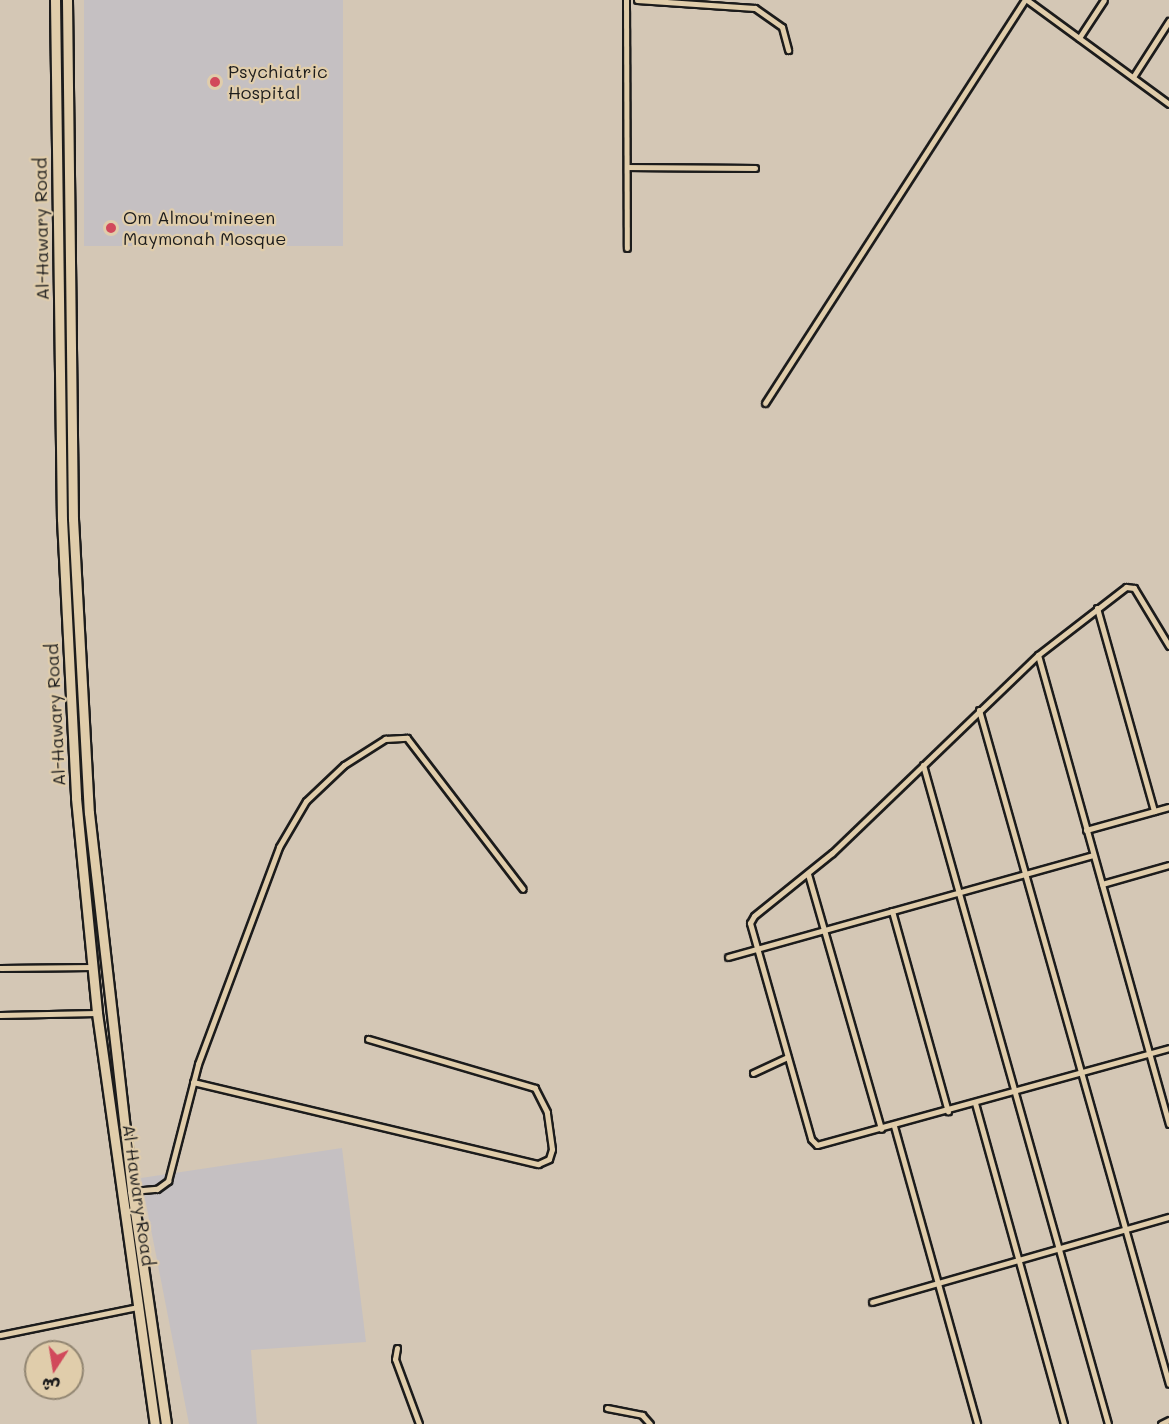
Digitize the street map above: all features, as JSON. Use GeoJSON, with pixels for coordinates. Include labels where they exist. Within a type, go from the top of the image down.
{"type":"FeatureCollection","features":[{"type":"Feature","properties":{"kind":"highway","name":"Al-Hawary Road"},"geometry":{"type":"LineString","coordinates":[[55,0],[62,519],[76,798],[92,967],[155,1424]]}},
{"type":"Feature","properties":{"kind":"highway","name":"Al-Hawary Road"},"geometry":{"type":"LineString","coordinates":[[67,0],[73,519],[89,813],[132,1191],[166,1424]]}},
{"type":"Feature","properties":{"kind":"highway"},"geometry":{"type":"LineString","coordinates":[[62,519],[73,519]]}},
{"type":"Feature","properties":{"kind":"street"},"geometry":{"type":"LineString","coordinates":[[626,0],[627,248]]}},
{"type":"Feature","properties":{"kind":"street"},"geometry":{"type":"LineString","coordinates":[[637,0],[755,8],[782,27],[788,50]]}},
{"type":"Feature","properties":{"kind":"street"},"geometry":{"type":"LineString","coordinates":[[765,404],[1026,0],[1169,104]]}},
{"type":"Feature","properties":{"kind":"street"},"geometry":{"type":"LineString","coordinates":[[1079,38],[1104,0]]}},
{"type":"Feature","properties":{"kind":"street"},"geometry":{"type":"LineString","coordinates":[[1133,77],[1169,21]]}},
{"type":"Feature","properties":{"kind":"street"},"geometry":{"type":"LineString","coordinates":[[627,167],[755,168]]}},
{"type":"Feature","properties":{"kind":"street"},"geometry":{"type":"LineString","coordinates":[[1169,646],[1132,586],[1126,587],[1038,655],[808,874],[751,919],[757,949],[813,1143],[820,1145],[894,1126],[1169,1048]]}},
{"type":"Feature","properties":{"kind":"street"},"geometry":{"type":"LineString","coordinates":[[1097,608],[1154,812]]}},
{"type":"Feature","properties":{"kind":"street"},"geometry":{"type":"LineString","coordinates":[[1038,655],[1169,1124]]}},
{"type":"Feature","properties":{"kind":"street"},"geometry":{"type":"LineString","coordinates":[[979,710],[1169,1383]]}},
{"type":"Feature","properties":{"kind":"street"},"geometry":{"type":"LineString","coordinates":[[132,1191],[157,1189],[168,1181],[193,1082],[225,984],[290,825],[325,781],[385,739],[402,736],[412,742],[523,889]]}},
{"type":"Feature","properties":{"kind":"street"},"geometry":{"type":"LineString","coordinates":[[923,765],[1108,1424]]}},
{"type":"Feature","properties":{"kind":"street"},"geometry":{"type":"LineString","coordinates":[[1086,830],[1169,807]]}},
{"type":"Feature","properties":{"kind":"street"},"geometry":{"type":"LineString","coordinates":[[728,957],[1093,855]]}},
{"type":"Feature","properties":{"kind":"street"},"geometry":{"type":"LineString","coordinates":[[1102,884],[1169,865]]}},
{"type":"Feature","properties":{"kind":"street"},"geometry":{"type":"LineString","coordinates":[[808,874],[881,1129]]}},
{"type":"Feature","properties":{"kind":"street"},"geometry":{"type":"LineString","coordinates":[[892,911],[948,1111]]}},
{"type":"Feature","properties":{"kind":"street"},"geometry":{"type":"LineString","coordinates":[[0,968],[92,967]]}},
{"type":"Feature","properties":{"kind":"street"},"geometry":{"type":"LineString","coordinates":[[0,1015],[98,1013]]}},
{"type":"Feature","properties":{"kind":"street"},"geometry":{"type":"LineString","coordinates":[[193,1082],[538,1164],[551,1156],[547,1112],[535,1088],[368,1039]]}},
{"type":"Feature","properties":{"kind":"street"},"geometry":{"type":"LineString","coordinates":[[753,1073],[788,1057]]}},
{"type":"Feature","properties":{"kind":"street"},"geometry":{"type":"LineString","coordinates":[[975,1103],[1064,1424]]}},
{"type":"Feature","properties":{"kind":"street"},"geometry":{"type":"LineString","coordinates":[[894,1126],[977,1424]]}},
{"type":"Feature","properties":{"kind":"street"},"geometry":{"type":"LineString","coordinates":[[872,1302],[1169,1217]]}},
{"type":"Feature","properties":{"kind":"street"},"geometry":{"type":"LineString","coordinates":[[0,1335],[138,1306]]}},
{"type":"Feature","properties":{"kind":"street"},"geometry":{"type":"LineString","coordinates":[[397,1348],[395,1359],[419,1424]]}},
{"type":"Feature","properties":{"kind":"street"},"geometry":{"type":"LineString","coordinates":[[607,1408],[642,1415],[650,1424]]}},
{"type":"Feature","properties":{"kind":"street"},"geometry":{"type":"LineString","coordinates":[[1161,1424],[1169,1420]]}},
{"type":"Feature","properties":{"kind":"shaded area","name":"Psychiatric Hospital"},"geometry":{"type":"Polygon","coordinates":[[[84,0],[343,0],[343,246],[84,246],[84,0]]]}},
{"type":"Feature","properties":{"kind":"shaded area"},"geometry":{"type":"Polygon","coordinates":[[[342,1148],[366,1342],[251,1350],[257,1424],[189,1424],[141,1178],[342,1148]]]}},
{"type":"Feature","properties":{"kind":"place","name":"Psychiatric Hospital"},"geometry":{"type":"Point","coordinates":[215,82]}},
{"type":"Feature","properties":{"kind":"place","name":"Om Almou'mineen Maymonah Mosque"},"geometry":{"type":"Point","coordinates":[111,228]}}]}
